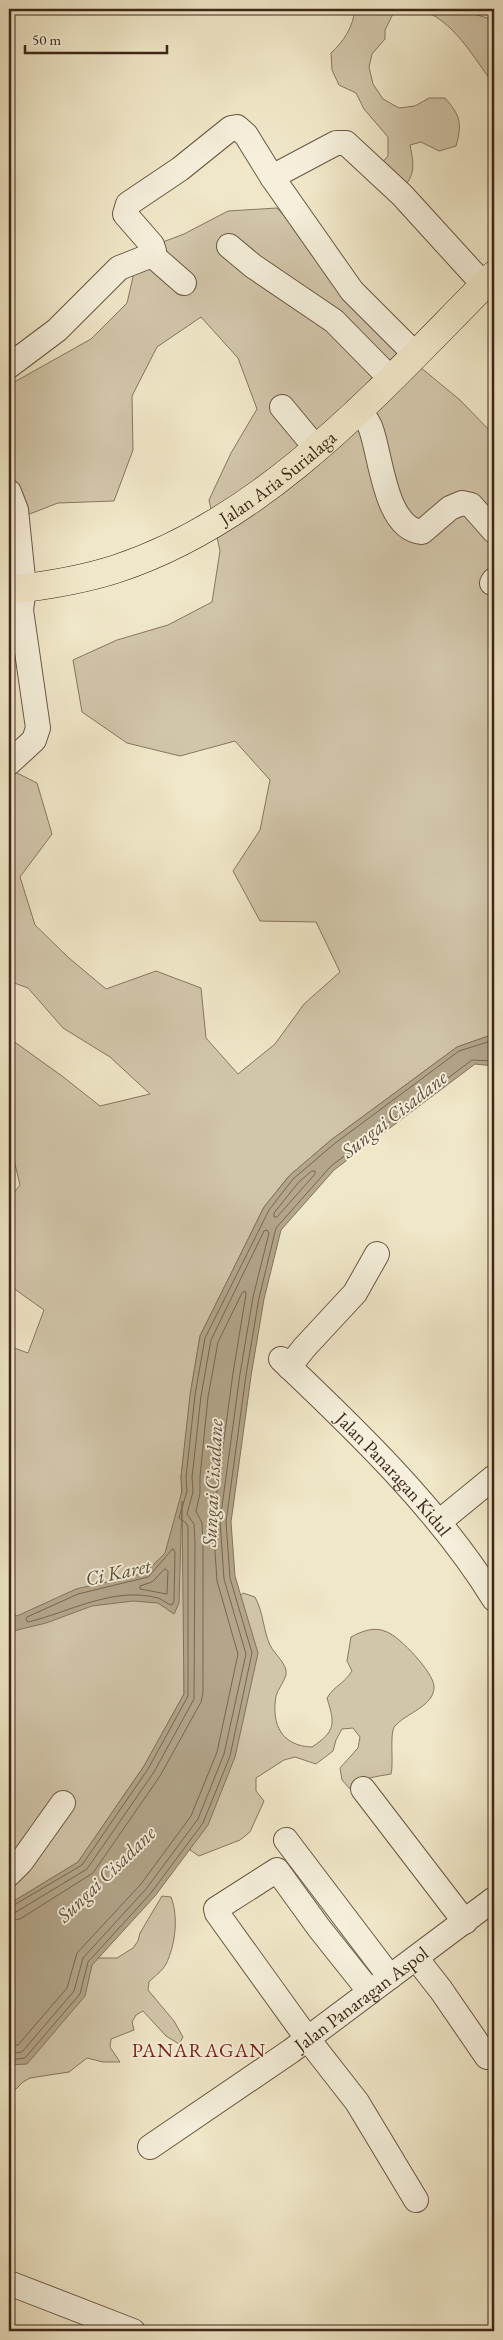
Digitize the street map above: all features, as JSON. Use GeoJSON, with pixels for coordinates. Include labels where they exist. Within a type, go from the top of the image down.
{"type":"FeatureCollection","features":[{"type":"Feature","properties":{"kind":"main road","name":"Jalan Aria Surialaga"},"geometry":{"type":"LineString","coordinates":[[16,589],[116,568],[181,541],[249,501],[274,484],[358,410],[489,280]]}},
{"type":"Feature","properties":{"kind":"street"},"geometry":{"type":"LineString","coordinates":[[152,255],[154,251],[152,245],[125,214],[128,204],[180,168],[231,128],[237,127],[242,130],[272,177],[352,292],[414,354]]}},
{"type":"Feature","properties":{"kind":"street"},"geometry":{"type":"LineString","coordinates":[[272,177],[336,144],[346,143],[489,280]]}},
{"type":"Feature","properties":{"kind":"street"},"geometry":{"type":"LineString","coordinates":[[229,246],[253,266],[334,321],[390,378]]}},
{"type":"Feature","properties":{"kind":"street"},"geometry":{"type":"LineString","coordinates":[[152,255],[184,283]]}},
{"type":"Feature","properties":{"kind":"street"},"geometry":{"type":"LineString","coordinates":[[9,366],[56,330],[119,268],[152,255]]}},
{"type":"Feature","properties":{"kind":"street"},"geometry":{"type":"LineString","coordinates":[[282,407],[316,448]]}},
{"type":"Feature","properties":{"kind":"street"},"geometry":{"type":"LineString","coordinates":[[358,410],[371,426],[392,506],[403,524],[413,531],[422,532],[450,508],[462,503],[471,505],[494,532]]}},
{"type":"Feature","properties":{"kind":"street"},"geometry":{"type":"LineString","coordinates":[[9,492],[16,510],[16,589],[21,610],[38,728],[34,740],[9,763]]}},
{"type":"Feature","properties":{"kind":"street","name":"Jalan Panaragan Kidul"},"geometry":{"type":"LineString","coordinates":[[377,1254],[355,1293],[304,1348],[285,1363],[407,1485],[439,1522],[494,1599]]}},
{"type":"Feature","properties":{"kind":"street"},"geometry":{"type":"LineString","coordinates":[[439,1522],[494,1477]]}},
{"type":"Feature","properties":{"kind":"street"},"geometry":{"type":"LineString","coordinates":[[363,1789],[465,1922]]}},
{"type":"Feature","properties":{"kind":"street"},"geometry":{"type":"LineString","coordinates":[[9,1874],[38,1840],[63,1803]]}},
{"type":"Feature","properties":{"kind":"street"},"geometry":{"type":"LineString","coordinates":[[286,1840],[390,1977]]}},
{"type":"Feature","properties":{"kind":"street"},"geometry":{"type":"LineString","coordinates":[[370,1992],[319,1928],[277,1870],[216,1909],[216,1913],[307,2038],[357,2102],[416,2200]]}},
{"type":"Feature","properties":{"kind":"street","name":"Jalan Panaragan Aspol"},"geometry":{"type":"LineString","coordinates":[[150,2147],[291,2051],[494,1899]]}},
{"type":"Feature","properties":{"kind":"street"},"geometry":{"type":"LineString","coordinates":[[416,1958],[488,2057]]}},
{"type":"Feature","properties":{"kind":"street"},"geometry":{"type":"LineString","coordinates":[[9,2283],[133,2331]]}},
{"type":"Feature","properties":{"kind":"shaded area"},"geometry":{"type":"Polygon","coordinates":[[[355,9],[405,9],[393,14],[385,30],[385,39],[372,54],[369,67],[373,84],[383,99],[399,108],[415,106],[429,98],[445,98],[459,120],[456,146],[439,151],[421,142],[410,145],[413,169],[406,185],[401,190],[377,168],[388,156],[388,137],[364,109],[356,93],[339,85],[332,70],[331,53],[347,33],[355,9]]]}},
{"type":"Feature","properties":{"kind":"shaded area"},"geometry":{"type":"Polygon","coordinates":[[[419,9],[470,9],[477,15],[494,20],[494,85],[452,30],[431,14],[419,9]]]}},
{"type":"Feature","properties":{"kind":"shaded area"},"geometry":{"type":"Polygon","coordinates":[[[277,208],[420,367],[460,400],[494,435],[494,1034],[457,1047],[331,1140],[288,1177],[264,1207],[200,1336],[192,1384],[181,1477],[184,1550],[184,1694],[144,1766],[78,1862],[9,1904],[9,1346],[28,1353],[44,1310],[9,1285],[9,1199],[20,1185],[9,1139],[9,1038],[100,1106],[150,1094],[110,1057],[63,1028],[28,988],[9,981],[9,769],[37,783],[52,834],[20,877],[35,925],[69,958],[106,989],[156,971],[201,988],[206,1038],[238,1074],[275,1044],[304,1004],[340,972],[316,922],[260,921],[233,871],[260,830],[270,780],[235,741],[180,756],[127,743],[82,712],[73,660],[117,640],[168,625],[212,602],[220,551],[209,500],[231,453],[257,409],[238,358],[201,317],[157,347],[132,396],[133,450],[114,501],[58,503],[9,522],[9,385],[91,339],[127,303],[139,251],[184,234],[228,211],[277,208]]]}},
{"type":"Feature","properties":{"kind":"shaded area"},"geometry":{"type":"Polygon","coordinates":[[[243,1593],[255,1597],[270,1645],[285,1667],[286,1675],[276,1696],[275,1716],[281,1732],[293,1743],[312,1747],[326,1736],[332,1726],[327,1698],[352,1671],[347,1661],[351,1637],[364,1631],[382,1630],[400,1641],[428,1672],[434,1686],[433,1693],[425,1704],[395,1726],[392,1735],[391,1774],[364,1780],[350,1789],[342,1780],[340,1768],[358,1748],[360,1737],[353,1728],[342,1729],[333,1751],[316,1764],[295,1757],[284,1760],[256,1778],[256,1791],[264,1801],[250,1832],[240,1840],[199,1856],[190,1850],[233,1602],[243,1593]]]}},
{"type":"Feature","properties":{"kind":"shaded area"},"geometry":{"type":"Polygon","coordinates":[[[162,1896],[171,1897],[175,1913],[174,1940],[166,1964],[149,1982],[148,1990],[174,2021],[183,2037],[179,2044],[166,2036],[143,2011],[136,2015],[132,2022],[134,2030],[111,2039],[110,2047],[120,2062],[103,2062],[87,2058],[69,2072],[30,2078],[12,2093],[9,2114],[9,2055],[90,1958],[117,1958],[133,1948],[162,1896]]]}},
{"type":"Feature","properties":{"kind":"water","name":"Sungai Cisadane"},"geometry":{"type":"Polygon","coordinates":[[[494,1034],[494,1066],[475,1064],[334,1170],[281,1230],[264,1299],[251,1376],[231,1522],[235,1576],[258,1653],[235,1757],[208,1825],[155,1896],[92,1965],[85,1996],[27,2064],[9,2065],[9,1904],[78,1862],[144,1766],[184,1694],[182,1501],[179,1603],[174,1614],[158,1603],[133,1601],[92,1606],[46,1623],[9,1632],[9,1611],[17,1616],[76,1589],[145,1573],[165,1553],[182,1491],[181,1477],[190,1395],[200,1336],[264,1207],[290,1175],[331,1140],[457,1047],[494,1034]]]}},
{"type":"Feature","properties":{"kind":"district","name":"PANARAGAN"},"geometry":{"type":"Point","coordinates":[199,2050]}},
{"type":"Feature","properties":{"kind":"water label","name":"Ci Karet"},"geometry":{"type":"Point","coordinates":[118,1572]}}]}
